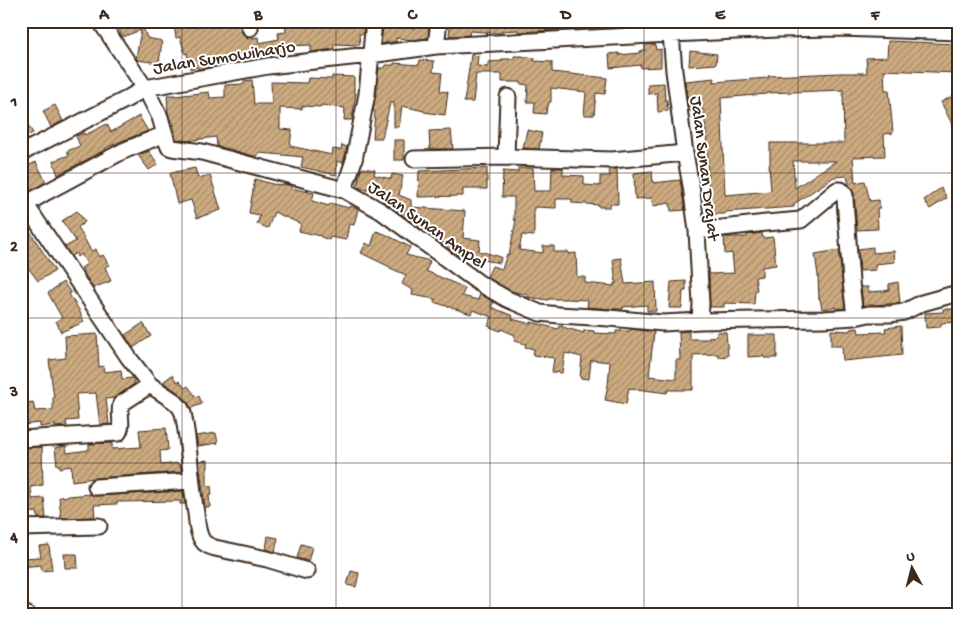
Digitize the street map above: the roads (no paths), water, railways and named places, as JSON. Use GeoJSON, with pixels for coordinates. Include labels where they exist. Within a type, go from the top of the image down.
{"type":"FeatureCollection","features":[{"type":"Feature","properties":{"kind":"street","name":"Jalan Sunan Ampel"},"geometry":{"type":"LineString","coordinates":[[100,21],[146,88],[160,117],[167,142],[172,148],[202,152],[344,190],[381,211],[479,283],[507,299],[540,313],[656,323],[824,319],[904,312],[922,303],[958,294]]}},
{"type":"Feature","properties":{"kind":"street"},"geometry":{"type":"LineString","coordinates":[[344,190],[354,160],[367,94],[374,21]]}},
{"type":"Feature","properties":{"kind":"street"},"geometry":{"type":"LineString","coordinates":[[436,46],[439,21]]}},
{"type":"Feature","properties":{"kind":"street","name":"Jalan Sumowiharjo"},"geometry":{"type":"LineString","coordinates":[[21,153],[146,88],[268,66],[436,46],[670,27],[840,28],[958,32]]}},
{"type":"Feature","properties":{"kind":"street","name":"Jalan Sunan Drajat"},"geometry":{"type":"LineString","coordinates":[[670,27],[674,71],[697,231],[701,304],[700,321]]}},
{"type":"Feature","properties":{"kind":"street"},"geometry":{"type":"LineString","coordinates":[[506,157],[508,97]]}},
{"type":"Feature","properties":{"kind":"street"},"geometry":{"type":"LineString","coordinates":[[165,134],[123,151],[24,206],[129,358],[150,385],[174,401],[183,412],[191,466],[191,481],[199,532],[203,542],[214,548],[267,559],[307,571]]}},
{"type":"Feature","properties":{"kind":"street"},"geometry":{"type":"LineString","coordinates":[[414,159],[506,157],[612,160],[685,153]]}},
{"type":"Feature","properties":{"kind":"street"},"geometry":{"type":"LineString","coordinates":[[697,231],[801,220],[837,190],[841,190],[845,199],[855,317]]}},
{"type":"Feature","properties":{"kind":"street"},"geometry":{"type":"LineString","coordinates":[[21,439],[118,433],[120,429],[121,404],[150,385]]}},
{"type":"Feature","properties":{"kind":"street"},"geometry":{"type":"LineString","coordinates":[[96,487],[191,481]]}},
{"type":"Feature","properties":{"kind":"street"},"geometry":{"type":"LineString","coordinates":[[21,528],[99,526]]}},
{"type":"Feature","properties":{"kind":"street"},"geometry":{"type":"LineString","coordinates":[[21,613],[28,615]]}}]}
